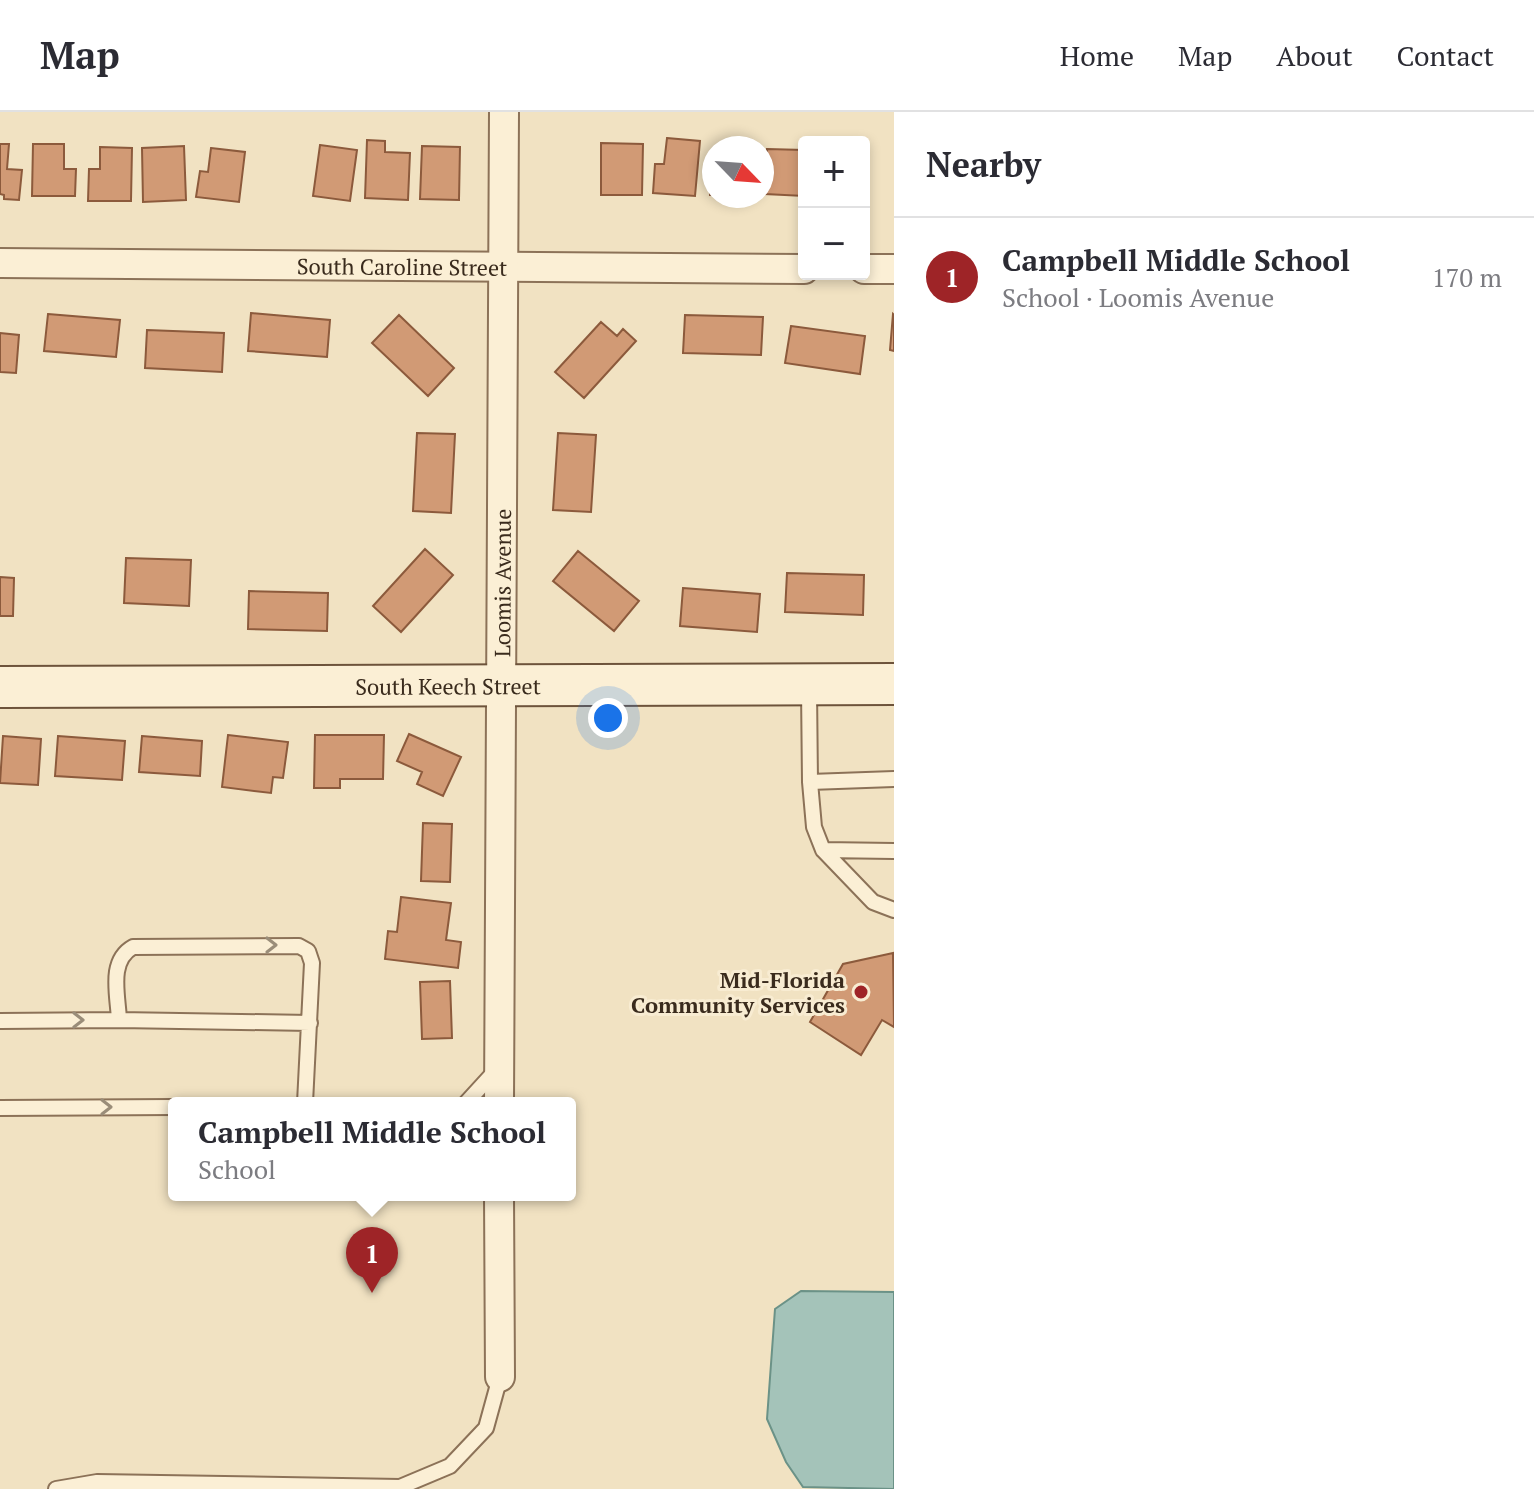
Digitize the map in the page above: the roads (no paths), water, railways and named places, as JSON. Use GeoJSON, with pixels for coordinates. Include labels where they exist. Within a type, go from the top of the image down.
{"type":"FeatureCollection","features":[{"type":"Feature","properties":{"kind":"street","name":"Loomis Avenue"},"geometry":{"type":"LineString","coordinates":[[499,1097],[504,112]]}},
{"type":"Feature","properties":{"kind":"street","name":"South Caroline Street"},"geometry":{"type":"LineString","coordinates":[[0,263],[798,269]]}},
{"type":"Feature","properties":{"kind":"street"},"geometry":{"type":"LineString","coordinates":[[870,269],[894,269]]}},
{"type":"Feature","properties":{"kind":"street","name":"South Keech Street"},"geometry":{"type":"LineString","coordinates":[[0,687],[894,684]]}},
{"type":"Feature","properties":{"kind":"street"},"geometry":{"type":"LineString","coordinates":[[499,1201],[500,1377]]}},
{"type":"Feature","properties":{"kind":"lane"},"geometry":{"type":"LineString","coordinates":[[809,684],[810,782],[814,827],[823,850],[873,902],[894,910]]}},
{"type":"Feature","properties":{"kind":"lane"},"geometry":{"type":"LineString","coordinates":[[810,782],[894,779]]}},
{"type":"Feature","properties":{"kind":"lane"},"geometry":{"type":"LineString","coordinates":[[823,850],[894,851]]}},
{"type":"Feature","properties":{"kind":"lane"},"geometry":{"type":"LineString","coordinates":[[119,1020],[117,963],[122,953],[133,947],[299,946],[308,951],[312,963],[305,1097]]}},
{"type":"Feature","properties":{"kind":"lane"},"geometry":{"type":"LineString","coordinates":[[0,1021],[310,1023]]}},
{"type":"Feature","properties":{"kind":"lane"},"geometry":{"type":"LineString","coordinates":[[471,1097],[498,1068]]}},
{"type":"Feature","properties":{"kind":"lane"},"geometry":{"type":"LineString","coordinates":[[0,1108],[168,1107]]}},
{"type":"Feature","properties":{"kind":"lane"},"geometry":{"type":"LineString","coordinates":[[56,1489],[97,1482],[400,1487],[450,1466],[486,1428],[500,1377]]}},
{"type":"Feature","properties":{"kind":"water"},"geometry":{"type":"Polygon","coordinates":[[[801,1291],[894,1292],[894,1489],[803,1487],[786,1462],[767,1419],[775,1309],[801,1291]]]}},
{"type":"Feature","properties":{"kind":"place","name":"Mid-Florida Community Services"},"geometry":{"type":"Point","coordinates":[861,992]}},
{"type":"Feature","properties":{"kind":"place","name":"Campbell Middle School"},"geometry":{"type":"Point","coordinates":[372,1293]}}]}
